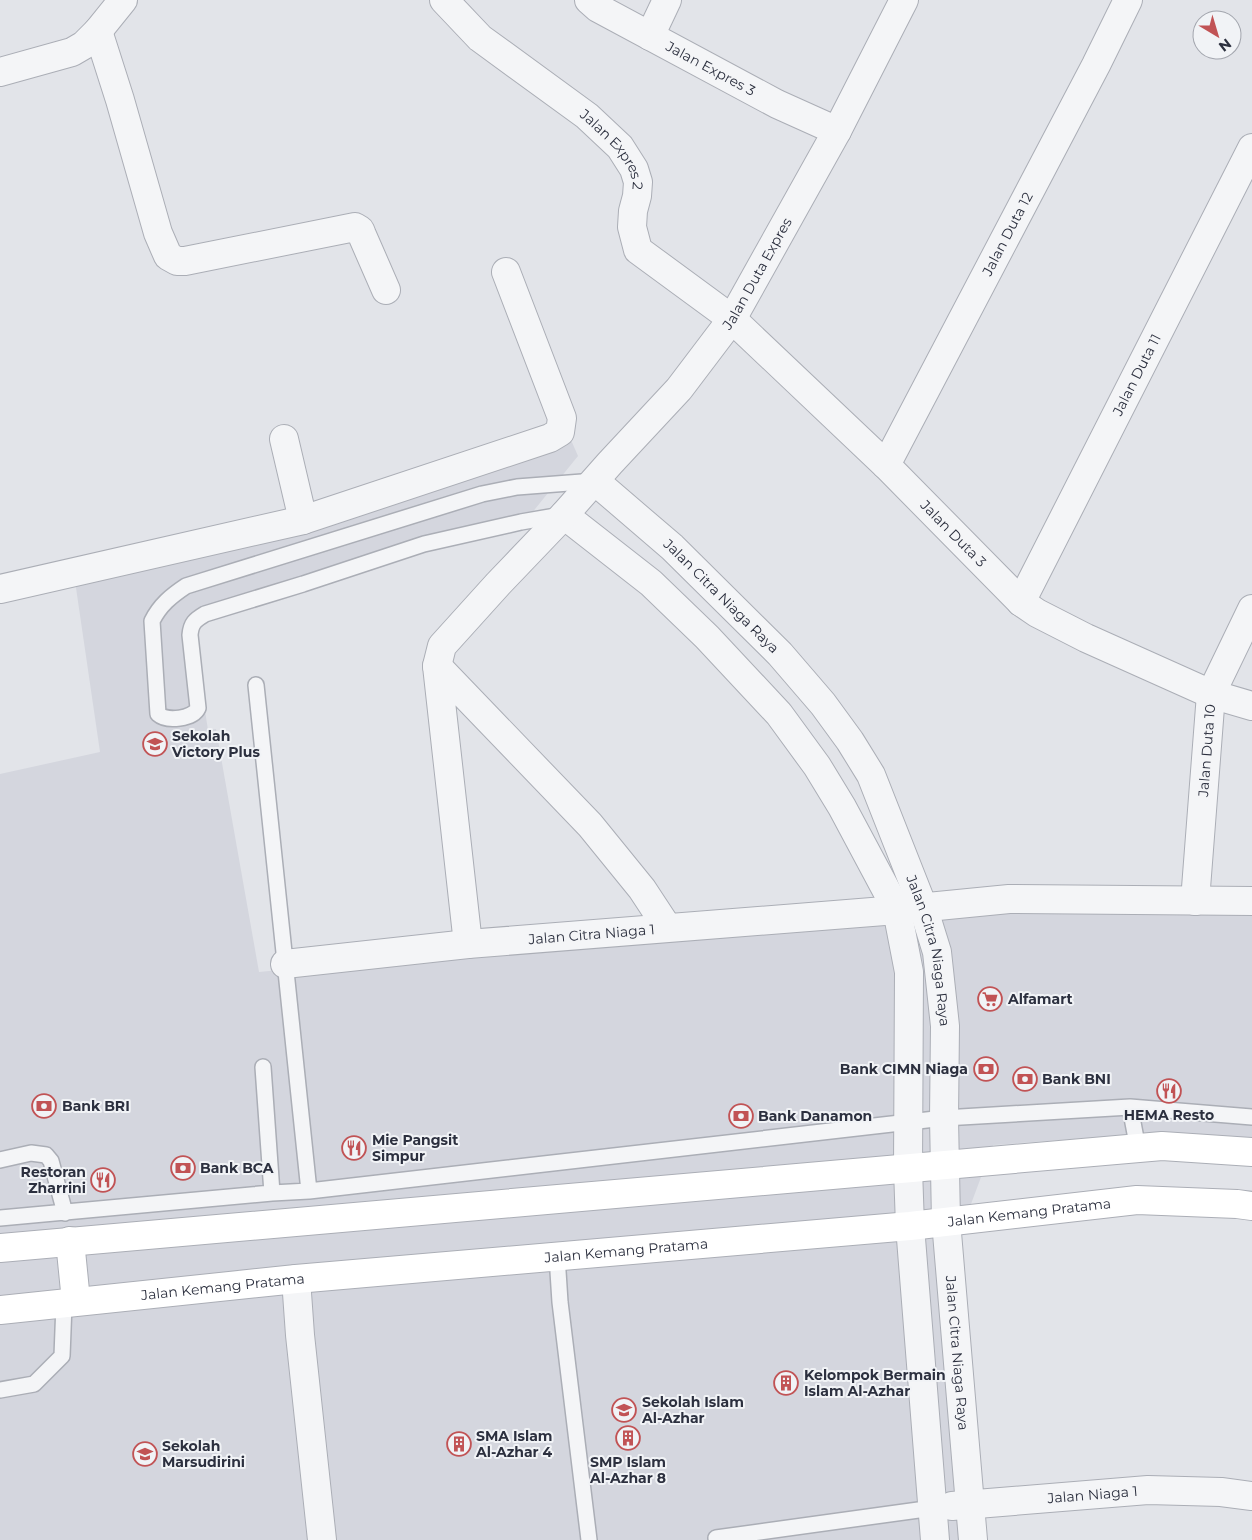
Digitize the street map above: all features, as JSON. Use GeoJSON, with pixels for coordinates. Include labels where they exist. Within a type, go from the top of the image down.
{"type":"FeatureCollection","features":[{"type":"Feature","properties":{"kind":"street"},"geometry":{"type":"LineString","coordinates":[[0,72],[72,52],[84,45],[123,0]]}},
{"type":"Feature","properties":{"kind":"street","name":"Jalan Expres 2"},"geometry":{"type":"LineString","coordinates":[[444,0],[480,38],[587,116],[620,147],[634,169],[638,182],[632,227],[638,250],[732,319]]}},
{"type":"Feature","properties":{"kind":"street","name":"Jalan Expres 3"},"geometry":{"type":"LineString","coordinates":[[589,0],[598,8],[777,104],[837,131]]}},
{"type":"Feature","properties":{"kind":"street"},"geometry":{"type":"LineString","coordinates":[[650,36],[667,0]]}},
{"type":"Feature","properties":{"kind":"street","name":"Jalan Duta Expres"},"geometry":{"type":"LineString","coordinates":[[437,666],[442,646],[680,389],[732,319],[837,131],[904,0]]}},
{"type":"Feature","properties":{"kind":"street","name":"Jalan Duta 12"},"geometry":{"type":"LineString","coordinates":[[886,465],[1096,65],[1128,0]]}},
{"type":"Feature","properties":{"kind":"street"},"geometry":{"type":"LineString","coordinates":[[98,31],[158,233],[168,256],[177,261],[185,261],[355,226],[360,230],[386,290]]}},
{"type":"Feature","properties":{"kind":"street","name":"Jalan Duta 11"},"geometry":{"type":"LineString","coordinates":[[1021,602],[1252,148]]}},
{"type":"Feature","properties":{"kind":"street"},"geometry":{"type":"LineString","coordinates":[[0,589],[303,520],[550,438],[560,432],[562,418],[506,272]]}},
{"type":"Feature","properties":{"kind":"street","name":"Jalan Duta 3"},"geometry":{"type":"LineString","coordinates":[[732,319],[886,465],[1021,602],[1037,613],[1086,638],[1211,694],[1252,706]]}},
{"type":"Feature","properties":{"kind":"street"},"geometry":{"type":"LineString","coordinates":[[284,439],[303,520]]}},
{"type":"Feature","properties":{"kind":"street","name":"Jalan Citra Niaga Raya"},"geometry":{"type":"LineString","coordinates":[[595,481],[672,547],[780,654],[823,704],[850,741],[871,775],[910,908],[908,1169],[910,1226],[935,1540]]}},
{"type":"Feature","properties":{"kind":"street","name":"Jalan Citra Niaga Raya"},"geometry":{"type":"LineString","coordinates":[[564,515],[651,583],[708,637],[779,714],[817,766],[937,952],[945,1026],[946,1221],[973,1540]]}},
{"type":"Feature","properties":{"kind":"street","name":"Jalan Duta 10"},"geometry":{"type":"LineString","coordinates":[[1195,901],[1211,694],[1252,609]]}},
{"type":"Feature","properties":{"kind":"street"},"geometry":{"type":"LineString","coordinates":[[437,666],[590,825],[642,889],[667,927]]}},
{"type":"Feature","properties":{"kind":"street"},"geometry":{"type":"LineString","coordinates":[[437,666],[468,944]]}},
{"type":"Feature","properties":{"kind":"street","name":"Jalan Citra Niaga 1"},"geometry":{"type":"LineString","coordinates":[[285,964],[468,944],[1009,899],[1252,902]]}},
{"type":"Feature","properties":{"kind":"street"},"geometry":{"type":"LineString","coordinates":[[0,1248],[1162,1146],[1252,1152]]}},
{"type":"Feature","properties":{"kind":"street","name":"Jalan Kemang Pratama"},"geometry":{"type":"LineString","coordinates":[[0,1310],[296,1279],[910,1226],[1137,1200],[1252,1206]]}},
{"type":"Feature","properties":{"kind":"street"},"geometry":{"type":"LineString","coordinates":[[70,1241],[70,1302]]}},
{"type":"Feature","properties":{"kind":"street"},"geometry":{"type":"LineString","coordinates":[[296,1279],[300,1335],[322,1540]]}},
{"type":"Feature","properties":{"kind":"street","name":"Jalan Niaga 1"},"geometry":{"type":"LineString","coordinates":[[933,1508],[971,1503],[1148,1490],[1221,1492],[1252,1496]]}},
{"type":"Feature","properties":{"kind":"lane"},"geometry":{"type":"LineString","coordinates":[[564,515],[514,523],[424,544],[206,614],[191,626],[190,635],[198,708],[193,714],[171,720],[162,718],[158,714],[152,621],[163,603],[186,586],[482,494],[517,487],[595,481]]}},
{"type":"Feature","properties":{"kind":"lane"},"geometry":{"type":"LineString","coordinates":[[256,685],[309,1191]]}},
{"type":"Feature","properties":{"kind":"lane"},"geometry":{"type":"LineString","coordinates":[[263,1067],[272,1193]]}},
{"type":"Feature","properties":{"kind":"lane"},"geometry":{"type":"LineString","coordinates":[[1130,1107],[1138,1149]]}},
{"type":"Feature","properties":{"kind":"lane"},"geometry":{"type":"LineString","coordinates":[[0,1218],[309,1191],[944,1118],[1130,1107],[1252,1117]]}},
{"type":"Feature","properties":{"kind":"lane"},"geometry":{"type":"LineString","coordinates":[[0,1160],[31,1153],[46,1155],[51,1161],[65,1213]]}},
{"type":"Feature","properties":{"kind":"lane"},"geometry":{"type":"LineString","coordinates":[[557,1256],[560,1302],[589,1540]]}},
{"type":"Feature","properties":{"kind":"lane"},"geometry":{"type":"LineString","coordinates":[[0,1390],[34,1384],[62,1356],[70,1302]]}},
{"type":"Feature","properties":{"kind":"lane"},"geometry":{"type":"LineString","coordinates":[[716,1538],[933,1508]]}},
{"type":"Feature","properties":{"kind":"shaded area"},"geometry":{"type":"Polygon","coordinates":[[[571,440],[578,456],[531,514],[191,621],[208,730],[216,729],[259,972],[1010,897],[1252,897],[1252,1144],[1157,1133],[993,1145],[949,1263],[983,1540],[0,1540],[0,774],[100,752],[75,581],[571,440]]]}},
{"type":"Feature","properties":{"kind":"place","name":"Sekolah Victory Plus"},"geometry":{"type":"Point","coordinates":[155,744]}},
{"type":"Feature","properties":{"kind":"place","name":"Alfamart"},"geometry":{"type":"Point","coordinates":[990,999]}},
{"type":"Feature","properties":{"kind":"place","name":"Bank CIMN Niaga"},"geometry":{"type":"Point","coordinates":[986,1069]}},
{"type":"Feature","properties":{"kind":"place","name":"Bank BNI"},"geometry":{"type":"Point","coordinates":[1025,1079]}},
{"type":"Feature","properties":{"kind":"place","name":"HEMA Resto"},"geometry":{"type":"Point","coordinates":[1169,1091]}},
{"type":"Feature","properties":{"kind":"place","name":"Bank BRI"},"geometry":{"type":"Point","coordinates":[44,1106]}},
{"type":"Feature","properties":{"kind":"place","name":"Bank Danamon"},"geometry":{"type":"Point","coordinates":[741,1116]}},
{"type":"Feature","properties":{"kind":"place","name":"Mie Pangsit Simpur"},"geometry":{"type":"Point","coordinates":[354,1148]}},
{"type":"Feature","properties":{"kind":"place","name":"Bank BCA"},"geometry":{"type":"Point","coordinates":[183,1168]}},
{"type":"Feature","properties":{"kind":"place","name":"Restoran Zharrini"},"geometry":{"type":"Point","coordinates":[103,1180]}},
{"type":"Feature","properties":{"kind":"place","name":"Kelompok Bermain Islam Al-Azhar"},"geometry":{"type":"Point","coordinates":[786,1383]}},
{"type":"Feature","properties":{"kind":"place","name":"Sekolah Islam Al-Azhar"},"geometry":{"type":"Point","coordinates":[624,1410]}},
{"type":"Feature","properties":{"kind":"place","name":"SMP Islam Al-Azhar 8"},"geometry":{"type":"Point","coordinates":[628,1438]}},
{"type":"Feature","properties":{"kind":"place","name":"SMA Islam Al-Azhar 4"},"geometry":{"type":"Point","coordinates":[459,1444]}},
{"type":"Feature","properties":{"kind":"place","name":"Sekolah Marsudirini"},"geometry":{"type":"Point","coordinates":[145,1454]}}]}
